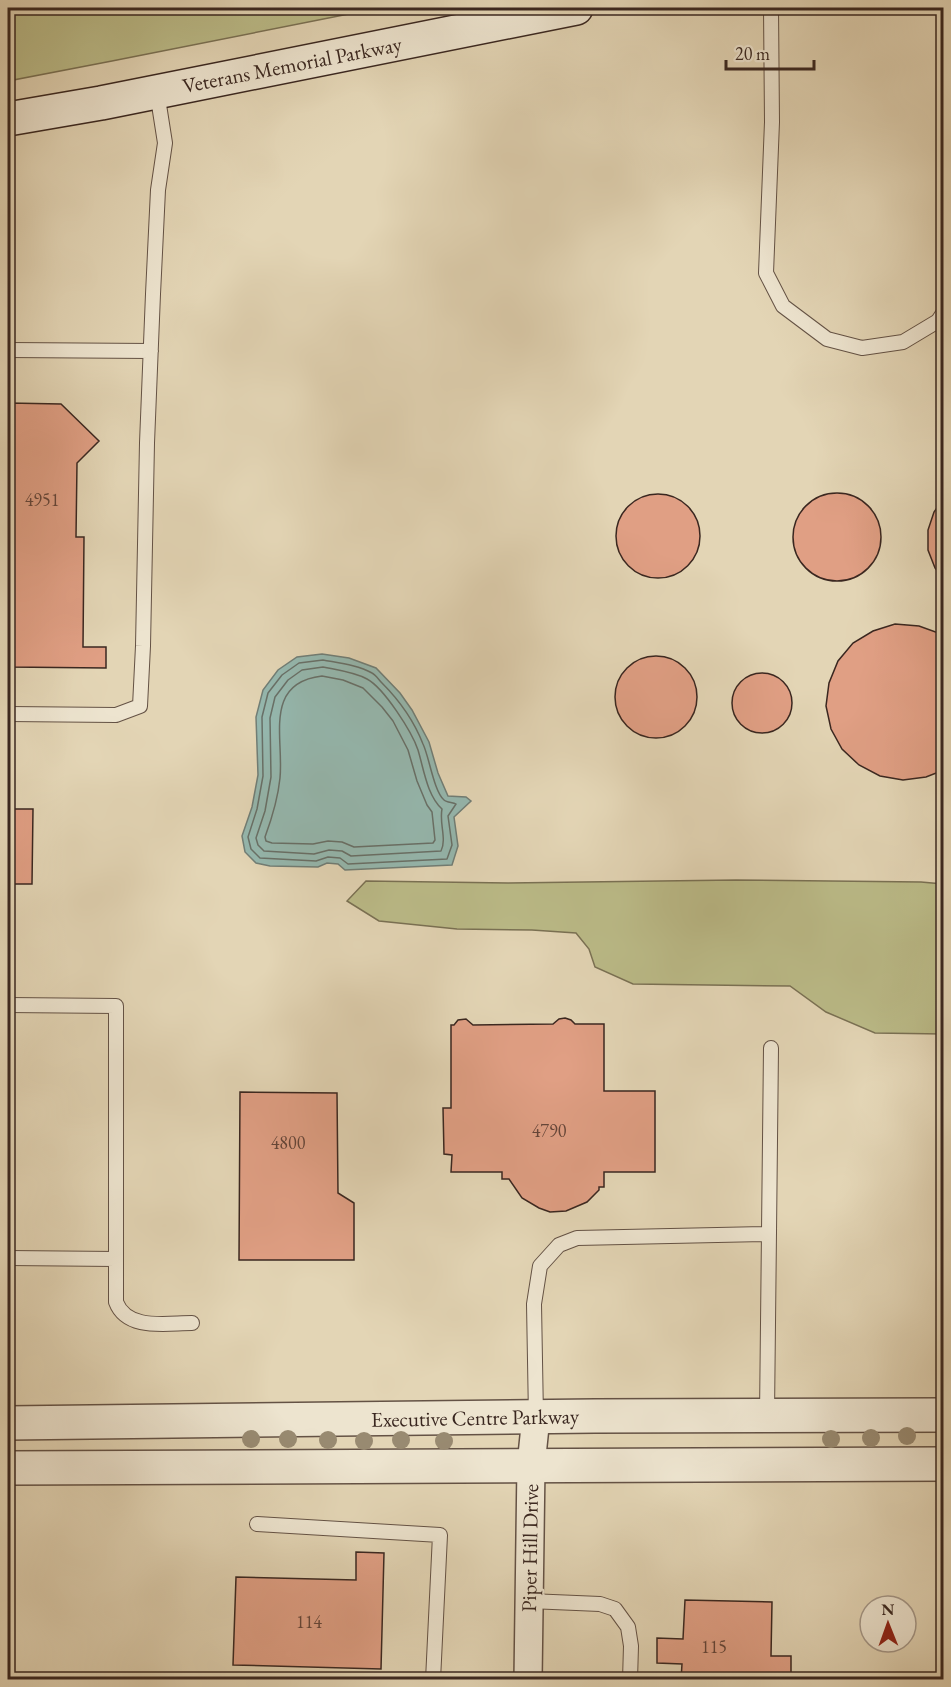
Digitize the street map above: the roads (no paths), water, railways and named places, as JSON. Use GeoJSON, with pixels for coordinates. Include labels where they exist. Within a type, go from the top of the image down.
{"type":"FeatureCollection","features":[{"type":"Feature","properties":{"kind":"street","name":"Veterans Memorial Parkway"},"geometry":{"type":"LineString","coordinates":[[8,119],[157,92],[576,8]]}},
{"type":"Feature","properties":{"kind":"street","name":"Executive Centre Parkway"},"geometry":{"type":"LineString","coordinates":[[8,1423],[944,1415]]}},
{"type":"Feature","properties":{"kind":"street","name":"Piper Hill Drive"},"geometry":{"type":"LineString","coordinates":[[528,1680],[531,1465],[536,1417]]}},
{"type":"Feature","properties":{"kind":"street"},"geometry":{"type":"LineString","coordinates":[[8,1468],[944,1464]]}},
{"type":"Feature","properties":{"kind":"lane"},"geometry":{"type":"LineString","coordinates":[[771,8],[772,122],[766,273],[783,306],[827,339],[862,348],[903,342],[938,321],[944,312]]}},
{"type":"Feature","properties":{"kind":"lane"},"geometry":{"type":"LineString","coordinates":[[8,714],[116,715],[141,706],[151,351],[158,190],[165,143],[157,92]]}},
{"type":"Feature","properties":{"kind":"lane"},"geometry":{"type":"LineString","coordinates":[[8,350],[151,351]]}},
{"type":"Feature","properties":{"kind":"lane"},"geometry":{"type":"LineString","coordinates":[[8,1005],[116,1006],[116,1302],[119,1310],[128,1319],[144,1323],[192,1323]]}},
{"type":"Feature","properties":{"kind":"lane"},"geometry":{"type":"LineString","coordinates":[[766,1415],[771,1048]]}},
{"type":"Feature","properties":{"kind":"lane"},"geometry":{"type":"LineString","coordinates":[[536,1417],[534,1304],[540,1266],[559,1245],[577,1238],[768,1234]]}},
{"type":"Feature","properties":{"kind":"lane"},"geometry":{"type":"LineString","coordinates":[[8,1258],[116,1259]]}},
{"type":"Feature","properties":{"kind":"lane"},"geometry":{"type":"LineString","coordinates":[[257,1524],[440,1535],[434,1680]]}},
{"type":"Feature","properties":{"kind":"lane"},"geometry":{"type":"LineString","coordinates":[[529,1601],[600,1604],[615,1609],[628,1627],[631,1646],[630,1680]]}},
{"type":"Feature","properties":{"kind":"water"},"geometry":{"type":"Polygon","coordinates":[[[322,654],[349,658],[376,668],[400,693],[412,710],[429,742],[448,796],[466,797],[471,801],[454,817],[458,846],[452,865],[345,870],[338,864],[327,863],[318,867],[270,866],[256,863],[245,852],[242,836],[252,807],[258,775],[256,717],[263,690],[278,670],[297,657],[322,654]]]}}]}
